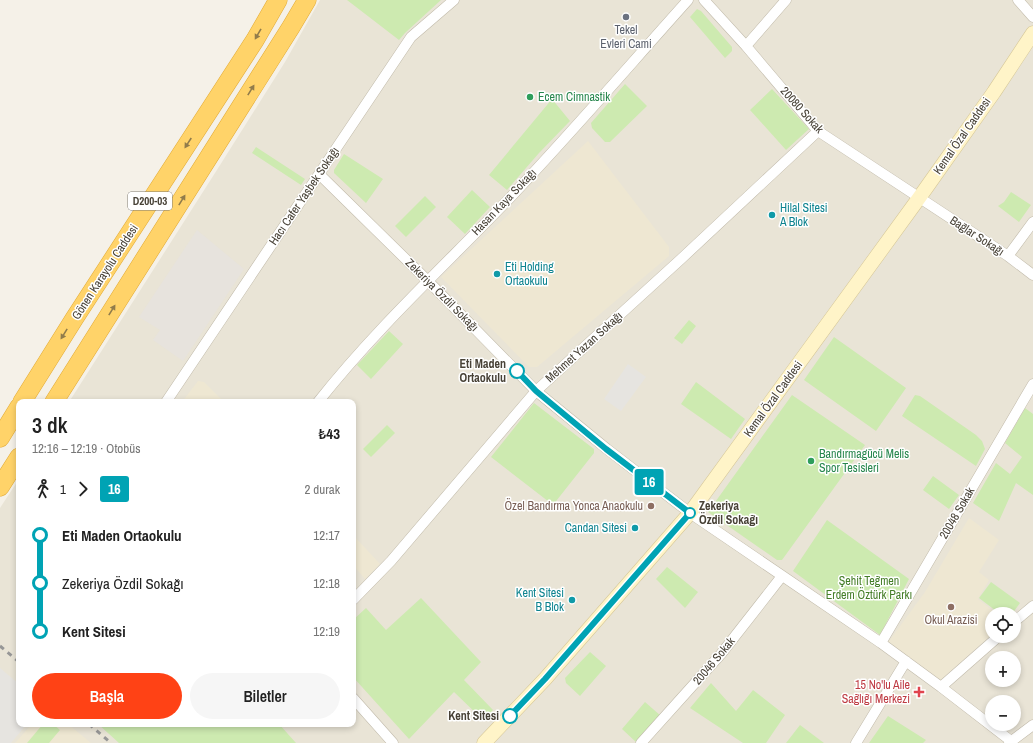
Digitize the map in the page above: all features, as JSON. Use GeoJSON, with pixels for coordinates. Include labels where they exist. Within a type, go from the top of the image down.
{"type":"FeatureCollection","features":[{"type":"Feature","properties":{"kind":"highway","name":"Gönen Karayolu Caddesi"},"geometry":{"type":"LineString","coordinates":[[24,399],[255,40],[278,0]]}},
{"type":"Feature","properties":{"kind":"highway","name":"D200-03"},"geometry":{"type":"LineString","coordinates":[[56,399],[287,33],[306,0]]}},
{"type":"Feature","properties":{"kind":"highway"},"geometry":{"type":"LineString","coordinates":[[0,438],[16,412]]}},
{"type":"Feature","properties":{"kind":"highway"},"geometry":{"type":"LineString","coordinates":[[0,487],[16,462]]}},
{"type":"Feature","properties":{"kind":"main road","name":"Kemal Özal Caddesi"},"geometry":{"type":"LineString","coordinates":[[484,743],[545,679],[690,513],[919,198],[1033,33]]}},
{"type":"Feature","properties":{"kind":"street","name":"Hacı Cafer Yaşbek Sokağı"},"geometry":{"type":"LineString","coordinates":[[168,399],[411,37],[454,0]]}},
{"type":"Feature","properties":{"kind":"street","name":"Hasan Kaya Sokağı"},"geometry":{"type":"LineString","coordinates":[[320,399],[346,367],[505,203],[580,122],[688,0]]}},
{"type":"Feature","properties":{"kind":"street","name":"20080 Sokak"},"geometry":{"type":"LineString","coordinates":[[704,0],[746,46],[818,131],[919,198]]}},
{"type":"Feature","properties":{"kind":"street"},"geometry":{"type":"LineString","coordinates":[[746,46],[786,0]]}},
{"type":"Feature","properties":{"kind":"street"},"geometry":{"type":"LineString","coordinates":[[1018,0],[1033,17]]}},
{"type":"Feature","properties":{"kind":"street","name":"Mehmet Yazan Sokağı"},"geometry":{"type":"LineString","coordinates":[[356,597],[391,561],[536,391],[681,259],[818,131]]}},
{"type":"Feature","properties":{"kind":"street","name":"Zekeriya Özdil Sokağı"},"geometry":{"type":"LineString","coordinates":[[319,174],[428,281],[536,391],[606,449],[690,513],[881,642],[1010,742]]}},
{"type":"Feature","properties":{"kind":"street","name":"Bağlar Sokağı"},"geometry":{"type":"LineString","coordinates":[[919,198],[1008,256],[1033,275]]}},
{"type":"Feature","properties":{"kind":"street"},"geometry":{"type":"LineString","coordinates":[[1008,256],[1033,222]]}},
{"type":"Feature","properties":{"kind":"street","name":"20048 Sokak"},"geometry":{"type":"LineString","coordinates":[[881,642],[1033,384]]}},
{"type":"Feature","properties":{"kind":"street","name":"20046 Sokak"},"geometry":{"type":"LineString","coordinates":[[641,743],[721,654],[782,576]]}},
{"type":"Feature","properties":{"kind":"street"},"geometry":{"type":"LineString","coordinates":[[1021,616],[1033,606]]}},
{"type":"Feature","properties":{"kind":"street"},"geometry":{"type":"LineString","coordinates":[[941,687],[991,643]]}},
{"type":"Feature","properties":{"kind":"street"},"geometry":{"type":"LineString","coordinates":[[856,743],[906,661]]}},
{"type":"Feature","properties":{"kind":"street"},"geometry":{"type":"LineString","coordinates":[[356,701],[393,743]]}},
{"type":"Feature","properties":{"kind":"street"},"geometry":{"type":"LineString","coordinates":[[1010,742],[1033,724]]}},
{"type":"Feature","properties":{"kind":"shaded area"},"geometry":{"type":"Polygon","coordinates":[[[320,0],[1033,0],[1033,743],[0,743],[0,508],[16,484],[16,727],[356,727],[356,399],[71,399],[285,62],[320,0]]]}},
{"type":"Feature","properties":{"kind":"shaded area","name":"Eti Maden Ortaokulu"},"geometry":{"type":"Polygon","coordinates":[[[588,141],[669,247],[669,256],[537,367],[529,367],[441,277],[588,141]]]}},
{"type":"Feature","properties":{"kind":"shaded area"},"geometry":{"type":"Polygon","coordinates":[[[197,230],[244,269],[183,361],[153,340],[160,330],[139,317],[197,230]]]}},
{"type":"Feature","properties":{"kind":"shaded area"},"geometry":{"type":"Polygon","coordinates":[[[628,364],[646,377],[621,411],[604,399],[628,364]]]}},
{"type":"Feature","properties":{"kind":"shaded area"},"geometry":{"type":"Polygon","coordinates":[[[198,381],[204,382],[221,399],[184,399],[198,381]]]}},
{"type":"Feature","properties":{"kind":"shaded area","name":"Okul Arazisi"},"geometry":{"type":"Polygon","coordinates":[[[969,518],[999,540],[979,572],[989,580],[978,599],[988,607],[985,607],[985,640],[940,681],[887,644],[925,592],[969,518]]]}},
{"type":"Feature","properties":{"kind":"shaded area"},"geometry":{"type":"Polygon","coordinates":[[[356,538],[380,564],[365,579],[356,568],[356,538]]]}},
{"type":"Feature","properties":{"kind":"shaded area"},"geometry":{"type":"Polygon","coordinates":[[[0,668],[16,681],[16,727],[24,727],[11,743],[0,743],[0,668]]]}},
{"type":"Feature","properties":{"kind":"shaded area"},"geometry":{"type":"Polygon","coordinates":[[[29,727],[72,727],[91,743],[15,743],[29,727]]]}},
{"type":"Feature","properties":{"kind":"green space"},"geometry":{"type":"Polygon","coordinates":[[[347,0],[441,0],[399,40],[347,0]]]}},
{"type":"Feature","properties":{"kind":"green space"},"geometry":{"type":"Polygon","coordinates":[[[697,9],[701,11],[732,47],[732,51],[725,58],[690,17],[697,9]]]}},
{"type":"Feature","properties":{"kind":"green space"},"geometry":{"type":"Polygon","coordinates":[[[625,84],[647,106],[610,142],[605,142],[592,128],[591,123],[625,84]]]}},
{"type":"Feature","properties":{"kind":"green space"},"geometry":{"type":"Polygon","coordinates":[[[772,89],[809,129],[786,150],[750,110],[772,89]]]}},
{"type":"Feature","properties":{"kind":"green space"},"geometry":{"type":"Polygon","coordinates":[[[552,99],[570,121],[539,153],[507,190],[489,175],[552,99]]]}},
{"type":"Feature","properties":{"kind":"green space"},"geometry":{"type":"Polygon","coordinates":[[[256,147],[305,179],[301,185],[252,153],[256,147]]]}},
{"type":"Feature","properties":{"kind":"green space"},"geometry":{"type":"Polygon","coordinates":[[[344,154],[383,179],[366,203],[334,173],[334,170],[344,154]]]}},
{"type":"Feature","properties":{"kind":"green space"},"geometry":{"type":"Polygon","coordinates":[[[472,190],[490,207],[465,234],[447,217],[472,190]]]}},
{"type":"Feature","properties":{"kind":"green space"},"geometry":{"type":"Polygon","coordinates":[[[1011,192],[1031,205],[1019,222],[998,206],[1004,202],[1011,192]]]}},
{"type":"Feature","properties":{"kind":"green space"},"geometry":{"type":"Polygon","coordinates":[[[425,196],[436,207],[406,237],[395,226],[425,196]]]}},
{"type":"Feature","properties":{"kind":"green space"},"geometry":{"type":"Polygon","coordinates":[[[689,320],[696,326],[682,344],[674,338],[689,320]]]}},
{"type":"Feature","properties":{"kind":"green space"},"geometry":{"type":"Polygon","coordinates":[[[389,331],[403,344],[371,379],[357,365],[389,331]]]}},
{"type":"Feature","properties":{"kind":"green space","name":"Bandırmagücü Melis Spor Tesisleri"},"geometry":{"type":"Polygon","coordinates":[[[834,337],[906,388],[876,431],[804,380],[834,337]]]}},
{"type":"Feature","properties":{"kind":"green space"},"geometry":{"type":"Polygon","coordinates":[[[696,382],[745,419],[731,439],[681,404],[696,382]]]}},
{"type":"Feature","properties":{"kind":"green space"},"geometry":{"type":"Polygon","coordinates":[[[792,395],[865,445],[782,560],[777,560],[708,512],[792,395]]]}},
{"type":"Feature","properties":{"kind":"green space"},"geometry":{"type":"Polygon","coordinates":[[[915,395],[920,396],[976,435],[982,441],[985,449],[976,466],[902,416],[915,395]]]}},
{"type":"Feature","properties":{"kind":"green space"},"geometry":{"type":"Polygon","coordinates":[[[534,403],[594,449],[594,453],[553,505],[491,457],[534,403]]]}},
{"type":"Feature","properties":{"kind":"green space"},"geometry":{"type":"Polygon","coordinates":[[[1025,408],[1033,414],[1033,495],[1016,483],[999,521],[973,503],[996,463],[1010,474],[1022,457],[1005,443],[1025,408]]]}},
{"type":"Feature","properties":{"kind":"green space"},"geometry":{"type":"Polygon","coordinates":[[[387,425],[395,433],[371,457],[363,449],[387,425]]]}},
{"type":"Feature","properties":{"kind":"green space"},"geometry":{"type":"Polygon","coordinates":[[[933,476],[959,495],[949,509],[923,490],[933,476]]]}},
{"type":"Feature","properties":{"kind":"green space","name":"Şehit Teğmen Erdem Öztürk Parkı"},"geometry":{"type":"Polygon","coordinates":[[[827,520],[909,579],[880,635],[793,571],[827,520]]]}},
{"type":"Feature","properties":{"kind":"green space"},"geometry":{"type":"Polygon","coordinates":[[[667,567],[698,592],[685,608],[656,579],[667,567]]]}},
{"type":"Feature","properties":{"kind":"green space"},"geometry":{"type":"Polygon","coordinates":[[[991,582],[1020,603],[1017,607],[991,607],[979,598],[991,582]]]}},
{"type":"Feature","properties":{"kind":"green space"},"geometry":{"type":"Polygon","coordinates":[[[421,598],[481,662],[464,680],[493,710],[483,720],[454,692],[409,739],[356,680],[356,617],[366,608],[386,630],[421,598]]]}},
{"type":"Feature","properties":{"kind":"green space"},"geometry":{"type":"Polygon","coordinates":[[[590,652],[606,666],[580,696],[566,683],[565,678],[590,652]]]}},
{"type":"Feature","properties":{"kind":"green space"},"geometry":{"type":"Polygon","coordinates":[[[711,683],[736,711],[753,690],[785,715],[766,743],[743,743],[690,708],[711,683]]]}},
{"type":"Feature","properties":{"kind":"green space"},"geometry":{"type":"Polygon","coordinates":[[[645,702],[661,716],[637,743],[622,729],[645,702]]]}},
{"type":"Feature","properties":{"kind":"green space"},"geometry":{"type":"Polygon","coordinates":[[[888,716],[926,740],[923,743],[869,743],[888,716]]]}},
{"type":"Feature","properties":{"kind":"green space"},"geometry":{"type":"Polygon","coordinates":[[[800,725],[824,743],[786,743],[800,725]]]}},
{"type":"Feature","properties":{"kind":"green space"},"geometry":{"type":"Polygon","coordinates":[[[40,727],[56,727],[60,730],[49,743],[27,743],[40,727]]]}},
{"type":"Feature","properties":{"kind":"green space"},"geometry":{"type":"Polygon","coordinates":[[[101,727],[282,727],[296,743],[119,743],[101,727]]]}},
{"type":"Feature","properties":{"kind":"railway"},"geometry":{"type":"LineString","coordinates":[[0,646],[16,659]]}},
{"type":"Feature","properties":{"kind":"railway"},"geometry":{"type":"LineString","coordinates":[[92,727],[111,743]]}},
{"type":"Feature","properties":{"kind":"bus line","name":"16"},"geometry":{"type":"LineString","coordinates":[[510,716],[545,679],[690,513],[606,449],[536,391],[517,371]]}},
{"type":"Feature","properties":{"kind":"place","name":"Tekel Evleri Cami"},"geometry":{"type":"Point","coordinates":[626,17]}},
{"type":"Feature","properties":{"kind":"place","name":"Ecem Cimnastik"},"geometry":{"type":"Point","coordinates":[530,97]}},
{"type":"Feature","properties":{"kind":"place","name":"Hilal Sitesi A Blok"},"geometry":{"type":"Point","coordinates":[772,215]}},
{"type":"Feature","properties":{"kind":"place","name":"Eti Holding Ortaokulu"},"geometry":{"type":"Point","coordinates":[497,274]}},
{"type":"Feature","properties":{"kind":"place","name":"Eti Maden Ortaokulu"},"geometry":{"type":"Point","coordinates":[517,371]}},
{"type":"Feature","properties":{"kind":"place","name":"Bandırmagücü Melis Spor Tesisleri"},"geometry":{"type":"Point","coordinates":[811,461]}},
{"type":"Feature","properties":{"kind":"place","name":"Özel Bandırma Yonca Anaokulu"},"geometry":{"type":"Point","coordinates":[651,506]}},
{"type":"Feature","properties":{"kind":"place","name":"Zekeriya Özdil Sokağı"},"geometry":{"type":"Point","coordinates":[690,513]}},
{"type":"Feature","properties":{"kind":"place","name":"Candan Sitesi"},"geometry":{"type":"Point","coordinates":[635,528]}},
{"type":"Feature","properties":{"kind":"place","name":"Kent Sitesi B Blok"},"geometry":{"type":"Point","coordinates":[572,600]}},
{"type":"Feature","properties":{"kind":"place","name":"Okul Arazisi"},"geometry":{"type":"Point","coordinates":[951,607]}},
{"type":"Feature","properties":{"kind":"place","name":"15 No'lu Aile Sağlığı Merkezi"},"geometry":{"type":"Point","coordinates":[919,692]}},
{"type":"Feature","properties":{"kind":"place","name":"Kent Sitesi"},"geometry":{"type":"Point","coordinates":[510,716]}}]}
